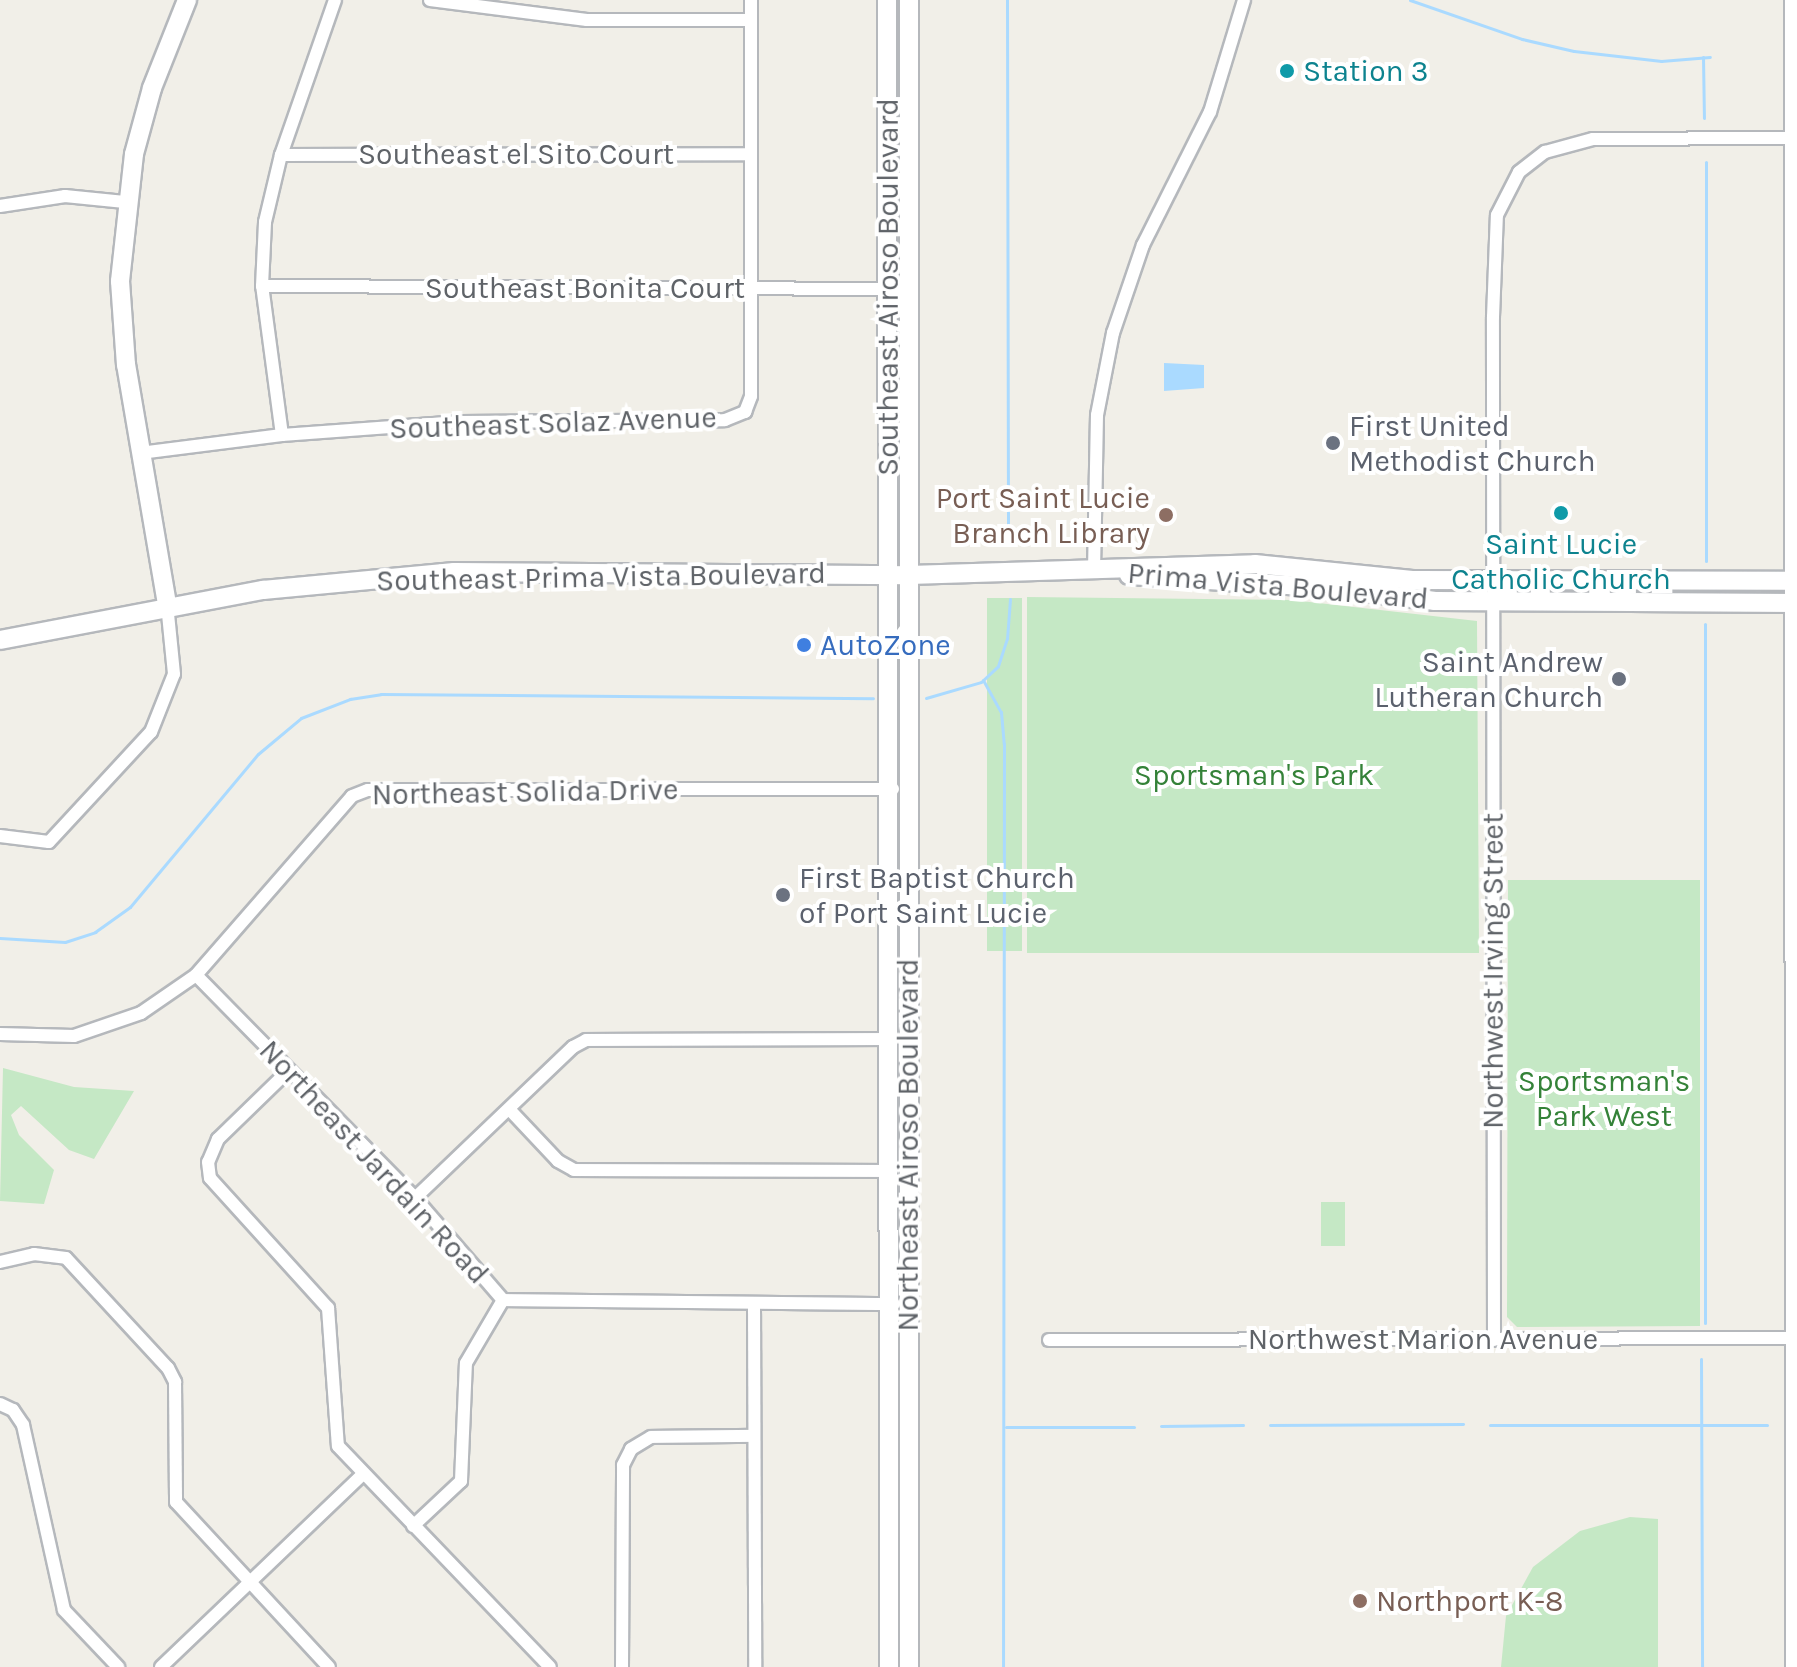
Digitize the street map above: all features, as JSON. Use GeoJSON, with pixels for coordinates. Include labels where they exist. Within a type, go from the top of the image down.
{"type":"FeatureCollection","features":[{"type":"Feature","properties":{"kind":"main road"},"geometry":{"type":"LineString","coordinates":[[167,604],[140,453],[120,281],[125,202],[152,88],[187,0]]}},
{"type":"Feature","properties":{"kind":"main road","name":"Southeast Airoso Boulevard"},"geometry":{"type":"LineString","coordinates":[[887,0],[888,288],[899,575]]}},
{"type":"Feature","properties":{"kind":"main road","name":"Southeast Airoso Boulevard"},"geometry":{"type":"LineString","coordinates":[[899,575],[909,289],[909,0]]}},
{"type":"Feature","properties":{"kind":"main road"},"geometry":{"type":"LineString","coordinates":[[887,84],[909,84]]}},
{"type":"Feature","properties":{"kind":"main road","name":"Prima Vista Boulevard"},"geometry":{"type":"LineString","coordinates":[[1102,571],[1163,564],[1271,564],[1412,580],[1794,581]]}},
{"type":"Feature","properties":{"kind":"main road","name":"Southeast Prima Vista Boulevard"},"geometry":{"type":"LineString","coordinates":[[0,640],[167,604],[342,581],[454,572],[899,575],[1102,571]]}},
{"type":"Feature","properties":{"kind":"main road","name":"Prima Vista Boulevard"},"geometry":{"type":"LineString","coordinates":[[1102,571],[1161,581],[1255,582],[1435,601],[1794,603]]}},
{"type":"Feature","properties":{"kind":"main road","name":"Northeast Airoso Boulevard"},"geometry":{"type":"LineString","coordinates":[[899,575],[908,788],[909,1667]]}},
{"type":"Feature","properties":{"kind":"main road","name":"Northeast Airoso Boulevard"},"geometry":{"type":"LineString","coordinates":[[889,1667],[888,789],[899,575]]}},
{"type":"Feature","properties":{"kind":"street"},"geometry":{"type":"LineString","coordinates":[[282,435],[262,286],[265,222],[281,155],[335,0]]}},
{"type":"Feature","properties":{"kind":"street"},"geometry":{"type":"LineString","coordinates":[[430,0],[587,20],[751,20]]}},
{"type":"Feature","properties":{"kind":"street","name":"Southeast Solaz Avenue"},"geometry":{"type":"LineString","coordinates":[[140,453],[282,435],[461,422],[725,420],[745,412],[751,396],[751,0]]}},
{"type":"Feature","properties":{"kind":"street"},"geometry":{"type":"LineString","coordinates":[[1102,571],[1097,415],[1113,333],[1143,245],[1210,112],[1244,0]]}},
{"type":"Feature","properties":{"kind":"street"},"geometry":{"type":"LineString","coordinates":[[1791,0],[1794,138],[1795,1338],[1792,1667]]}},
{"type":"Feature","properties":{"kind":"street","name":"Northwest Irving Street"},"geometry":{"type":"LineString","coordinates":[[1494,1340],[1494,237],[1502,199],[1519,172],[1545,152],[1593,139],[1794,138]]}},
{"type":"Feature","properties":{"kind":"street","name":"Southeast el Sito Court"},"geometry":{"type":"LineString","coordinates":[[281,155],[751,154]]}},
{"type":"Feature","properties":{"kind":"street"},"geometry":{"type":"LineString","coordinates":[[0,206],[38,196],[125,202]]}},
{"type":"Feature","properties":{"kind":"street","name":"Southeast Bonita Court"},"geometry":{"type":"LineString","coordinates":[[262,286],[909,289]]}},
{"type":"Feature","properties":{"kind":"street"},"geometry":{"type":"LineString","coordinates":[[0,836],[49,842],[68,827],[151,732],[174,674],[167,604]]}},
{"type":"Feature","properties":{"kind":"street","name":"Northeast Solida Drive"},"geometry":{"type":"LineString","coordinates":[[0,1034],[74,1036],[141,1013],[196,975],[352,796],[368,790],[908,788]]}},
{"type":"Feature","properties":{"kind":"street","name":"Northeast Jardain Road"},"geometry":{"type":"LineString","coordinates":[[196,975],[415,1198],[503,1300],[909,1304]]}},
{"type":"Feature","properties":{"kind":"street"},"geometry":{"type":"LineString","coordinates":[[415,1198],[573,1047],[594,1038],[886,1039]]}},
{"type":"Feature","properties":{"kind":"street"},"geometry":{"type":"LineString","coordinates":[[288,1071],[218,1139],[207,1170],[218,1191],[328,1308],[334,1440],[363,1474],[550,1667]]}},
{"type":"Feature","properties":{"kind":"street"},"geometry":{"type":"LineString","coordinates":[[509,1109],[558,1161],[574,1170],[888,1171]]}},
{"type":"Feature","properties":{"kind":"street"},"geometry":{"type":"LineString","coordinates":[[0,1262],[34,1254],[66,1258],[168,1368],[175,1382],[176,1502],[329,1667]]}},
{"type":"Feature","properties":{"kind":"street"},"geometry":{"type":"LineString","coordinates":[[413,1526],[461,1481],[466,1363],[503,1300]]}},
{"type":"Feature","properties":{"kind":"street"},"geometry":{"type":"LineString","coordinates":[[754,1304],[755,1667]]}},
{"type":"Feature","properties":{"kind":"street","name":"Northwest Marion Avenue"},"geometry":{"type":"LineString","coordinates":[[1049,1340],[1795,1338]]}},
{"type":"Feature","properties":{"kind":"street"},"geometry":{"type":"LineString","coordinates":[[0,1404],[13,1410],[23,1425],[64,1610],[118,1667]]}},
{"type":"Feature","properties":{"kind":"street"},"geometry":{"type":"LineString","coordinates":[[622,1667],[623,1465],[631,1449],[651,1437],[754,1436]]}},
{"type":"Feature","properties":{"kind":"street"},"geometry":{"type":"LineString","coordinates":[[161,1667],[251,1585],[363,1474]]}},
{"type":"Feature","properties":{"kind":"green space","name":"Sportsman's Park"},"geometry":{"type":"Polygon","coordinates":[[[1027,597],[1292,600],[1477,621],[1479,953],[1027,953],[1027,597]]]}},
{"type":"Feature","properties":{"kind":"green space"},"geometry":{"type":"Polygon","coordinates":[[[987,598],[1022,598],[1022,951],[987,951],[987,598]]]}},
{"type":"Feature","properties":{"kind":"green space","name":"Sportsman's Park West"},"geometry":{"type":"Polygon","coordinates":[[[1508,880],[1700,880],[1700,1326],[1517,1327],[1507,1317],[1508,880]]]}},
{"type":"Feature","properties":{"kind":"green space"},"geometry":{"type":"Polygon","coordinates":[[[3,1068],[74,1087],[134,1091],[94,1159],[69,1150],[21,1106],[11,1115],[19,1135],[54,1170],[44,1204],[0,1201],[3,1068]]]}},
{"type":"Feature","properties":{"kind":"green space"},"geometry":{"type":"Polygon","coordinates":[[[1321,1202],[1345,1202],[1345,1246],[1321,1246],[1321,1202]]]}},
{"type":"Feature","properties":{"kind":"green space"},"geometry":{"type":"Polygon","coordinates":[[[1630,1517],[1658,1519],[1658,1667],[1501,1667],[1506,1616],[1533,1567],[1580,1531],[1630,1517]]]}},
{"type":"Feature","properties":{"kind":"water"},"geometry":{"type":"Polygon","coordinates":[[[1164,363],[1204,365],[1204,388],[1164,391],[1164,363]]]}},
{"type":"Feature","properties":{"kind":"waterway"},"geometry":{"type":"LineString","coordinates":[[1007,0],[1008,545]]}},
{"type":"Feature","properties":{"kind":"waterway"},"geometry":{"type":"LineString","coordinates":[[1410,0],[1522,39],[1574,51],[1661,61],[1710,57]]}},
{"type":"Feature","properties":{"kind":"waterway"},"geometry":{"type":"LineString","coordinates":[[1703,57],[1704,118]]}},
{"type":"Feature","properties":{"kind":"waterway"},"geometry":{"type":"LineString","coordinates":[[1706,162],[1706,561]]}},
{"type":"Feature","properties":{"kind":"waterway"},"geometry":{"type":"LineString","coordinates":[[926,698],[981,682],[998,666],[1007,639],[1010,599]]}},
{"type":"Feature","properties":{"kind":"waterway"},"geometry":{"type":"LineString","coordinates":[[1705,624],[1705,1323]]}},
{"type":"Feature","properties":{"kind":"waterway"},"geometry":{"type":"LineString","coordinates":[[983,680],[1001,712],[1004,744],[1003,1667]]}},
{"type":"Feature","properties":{"kind":"waterway"},"geometry":{"type":"LineString","coordinates":[[0,938],[65,942],[95,932],[130,907],[258,754],[301,718],[350,699],[381,694],[873,698]]}},
{"type":"Feature","properties":{"kind":"waterway"},"geometry":{"type":"LineString","coordinates":[[1701,1359],[1702,1667]]}},
{"type":"Feature","properties":{"kind":"waterway"},"geometry":{"type":"LineString","coordinates":[[1270,1425],[1463,1424]]}},
{"type":"Feature","properties":{"kind":"waterway"},"geometry":{"type":"LineString","coordinates":[[1161,1426],[1243,1425]]}},
{"type":"Feature","properties":{"kind":"waterway"},"geometry":{"type":"LineString","coordinates":[[1490,1425],[1767,1425]]}},
{"type":"Feature","properties":{"kind":"waterway"},"geometry":{"type":"LineString","coordinates":[[1006,1427],[1134,1427]]}},
{"type":"Feature","properties":{"kind":"place","name":"Station 3"},"geometry":{"type":"Point","coordinates":[1287,71]}},
{"type":"Feature","properties":{"kind":"place","name":"First United Methodist Church"},"geometry":{"type":"Point","coordinates":[1333,443]}},
{"type":"Feature","properties":{"kind":"place","name":"Saint Lucie Catholic Church"},"geometry":{"type":"Point","coordinates":[1561,513]}},
{"type":"Feature","properties":{"kind":"place","name":"Port Saint Lucie Branch Library"},"geometry":{"type":"Point","coordinates":[1166,515]}},
{"type":"Feature","properties":{"kind":"place","name":"AutoZone"},"geometry":{"type":"Point","coordinates":[804,645]}},
{"type":"Feature","properties":{"kind":"place","name":"Saint Andrew Lutheran Church"},"geometry":{"type":"Point","coordinates":[1619,679]}},
{"type":"Feature","properties":{"kind":"place","name":"First Baptist Church of Port Saint Lucie"},"geometry":{"type":"Point","coordinates":[783,895]}},
{"type":"Feature","properties":{"kind":"place","name":"Northport K-8"},"geometry":{"type":"Point","coordinates":[1360,1601]}}]}
